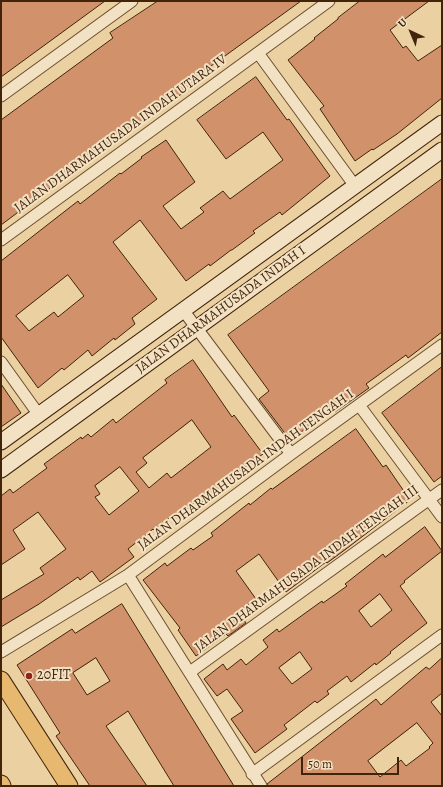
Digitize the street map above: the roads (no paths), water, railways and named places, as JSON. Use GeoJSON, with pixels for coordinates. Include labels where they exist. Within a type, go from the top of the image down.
{"type":"FeatureCollection","features":[{"type":"Feature","properties":{"kind":"main road","name":"JALAN DHARMAHUSADA INDAH I"},"geometry":{"type":"LineString","coordinates":[[1,442],[442,123]]}},
{"type":"Feature","properties":{"kind":"main road","name":"JALAN DHARMAHUSADA INDAH I"},"geometry":{"type":"LineString","coordinates":[[1,470],[442,150]]}},
{"type":"Feature","properties":{"kind":"main road"},"geometry":{"type":"LineString","coordinates":[[1,680],[69,786]]}},
{"type":"Feature","properties":{"kind":"street"},"geometry":{"type":"LineString","coordinates":[[1,96],[132,1]]}},
{"type":"Feature","properties":{"kind":"street","name":"JALAN DHARMAHUSADA INDAH UTARA IV"},"geometry":{"type":"LineString","coordinates":[[1,240],[329,1]]}},
{"type":"Feature","properties":{"kind":"street"},"geometry":{"type":"LineString","coordinates":[[258,53],[355,186]]}},
{"type":"Feature","properties":{"kind":"street"},"geometry":{"type":"LineString","coordinates":[[183,310],[291,454]]}},
{"type":"Feature","properties":{"kind":"street","name":"JALAN DHARMAHUSADA INDAH TENGAH I"},"geometry":{"type":"LineString","coordinates":[[1,652],[128,575],[291,454],[442,345]]}},
{"type":"Feature","properties":{"kind":"street"},"geometry":{"type":"LineString","coordinates":[[1,362],[38,415]]}},
{"type":"Feature","properties":{"kind":"street"},"geometry":{"type":"LineString","coordinates":[[359,405],[442,516]]}},
{"type":"Feature","properties":{"kind":"street","name":"JALAN DHARMAHUSADA INDAH TENGAH III"},"geometry":{"type":"LineString","coordinates":[[190,672],[442,490]]}},
{"type":"Feature","properties":{"kind":"street"},"geometry":{"type":"LineString","coordinates":[[128,575],[260,786]]}},
{"type":"Feature","properties":{"kind":"street"},"geometry":{"type":"LineString","coordinates":[[252,774],[442,635]]}},
{"type":"Feature","properties":{"kind":"place","name":"20FIT"},"geometry":{"type":"Point","coordinates":[29,676]}}]}
